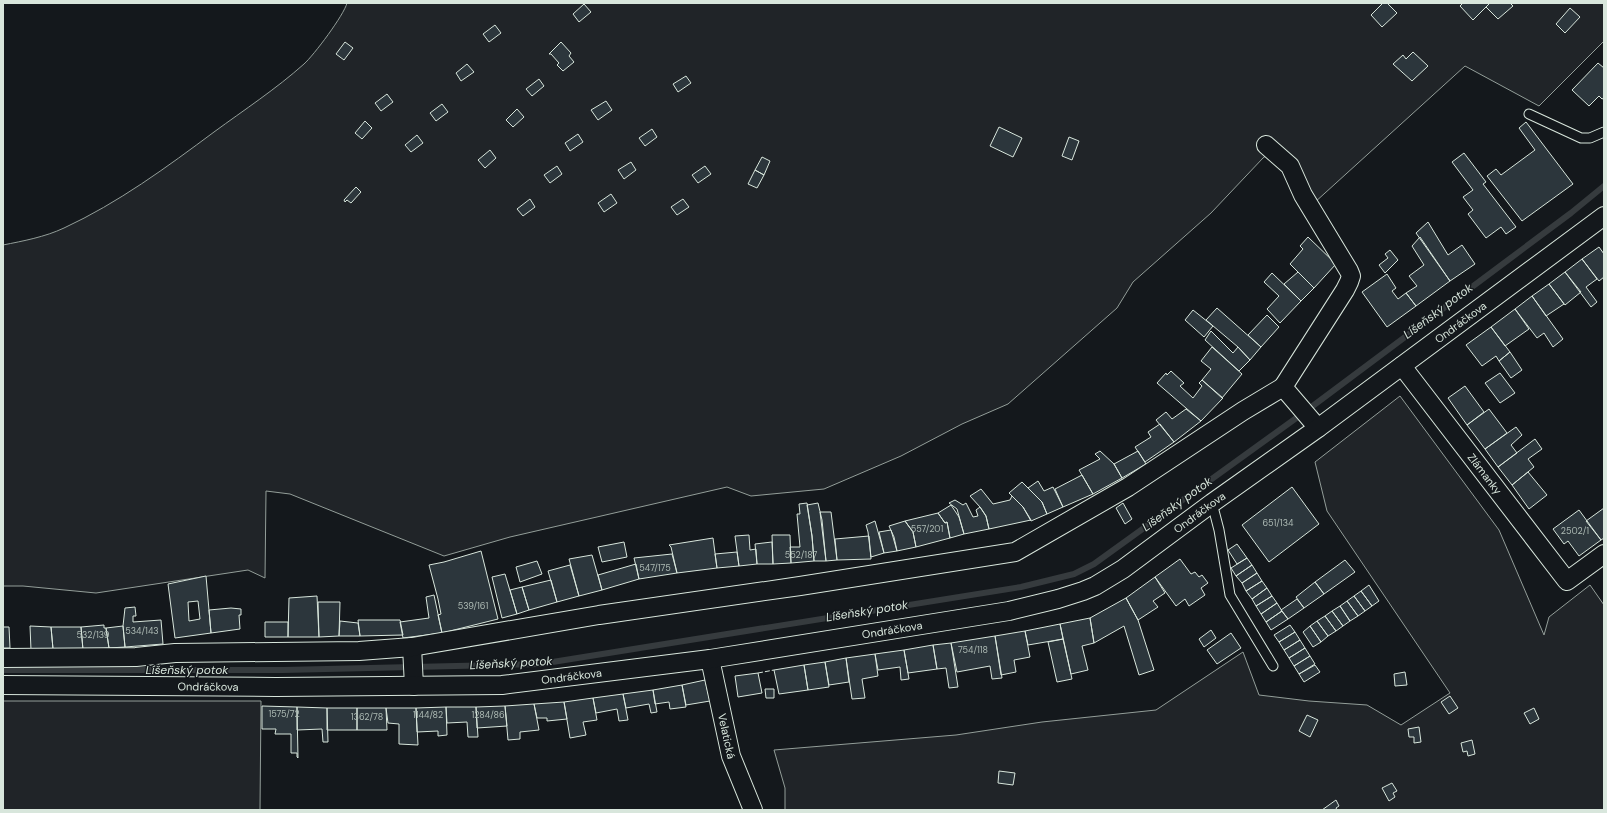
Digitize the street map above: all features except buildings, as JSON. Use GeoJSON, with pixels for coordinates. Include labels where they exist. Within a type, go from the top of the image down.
{"type":"FeatureCollection","features":[{"type":"Feature","properties":{"kind":"street","name":"Ondráčkova"},"geometry":{"type":"LineString","coordinates":[[3,685],[268,687],[413,666],[599,615],[800,586],[1015,552],[1128,487],[1243,411],[1283,387],[1350,282],[1351,276],[1344,261],[1303,195],[1290,166],[1266,145]]}},
{"type":"Feature","properties":{"kind":"street","name":"Ondráčkova"},"geometry":{"type":"LineString","coordinates":[[3,658],[136,658],[175,653],[359,651],[413,666],[502,685],[710,659],[1009,611],[1058,599],[1095,586],[1123,568],[1212,503],[1313,422],[1402,366],[1604,216]]}},
{"type":"Feature","properties":{"kind":"street","name":"Zlámanky"},"geometry":{"type":"LineString","coordinates":[[1402,366],[1567,581],[1604,554]]}},
{"type":"Feature","properties":{"kind":"street"},"geometry":{"type":"LineString","coordinates":[[1283,387],[1313,422]]}},
{"type":"Feature","properties":{"kind":"street","name":"Velatická"},"geometry":{"type":"LineString","coordinates":[[710,659],[730,756],[754,810]]}},
{"type":"Feature","properties":{"kind":"lane"},"geometry":{"type":"LineString","coordinates":[[1529,114],[1581,138],[1590,138],[1604,132]]}},
{"type":"Feature","properties":{"kind":"lane"},"geometry":{"type":"LineString","coordinates":[[1212,503],[1219,530],[1230,595],[1273,666]]}},
{"type":"Feature","properties":{"kind":"shaded area"},"geometry":{"type":"Polygon","coordinates":[[[347,3],[1604,3],[1604,41],[1539,106],[1465,66],[1314,203],[1275,149],[1263,158],[1211,213],[1133,282],[1117,308],[1008,404],[962,424],[901,456],[824,489],[751,496],[727,487],[510,537],[444,556],[290,494],[266,491],[265,578],[248,570],[96,593],[23,586],[3,586],[3,245],[42,236],[64,228],[123,196],[160,171],[271,91],[304,64],[328,35],[345,9],[347,3]]]}},
{"type":"Feature","properties":{"kind":"shaded area"},"geometry":{"type":"Polygon","coordinates":[[[1400,396],[1499,530],[1544,635],[1549,617],[1590,585],[1604,605],[1604,810],[785,810],[785,788],[774,750],[956,735],[1042,722],[1156,710],[1243,652],[1259,695],[1309,701],[1367,705],[1401,725],[1450,693],[1327,511],[1315,462],[1400,396]]]}},
{"type":"Feature","properties":{"kind":"shaded area"},"geometry":{"type":"Polygon","coordinates":[[[3,701],[261,701],[260,810],[3,810],[3,701]]]}},
{"type":"Feature","properties":{"kind":"waterway","name":"Líšeňský potok"},"geometry":{"type":"LineString","coordinates":[[3,670],[283,670],[540,664],[1021,587],[1074,574],[1094,564],[1306,411],[1571,213],[1604,186]]}},
{"type":"Feature","properties":{"kind":"fence"},"geometry":{"type":"LineString","coordinates":[[758,673],[774,670]]}}]}
